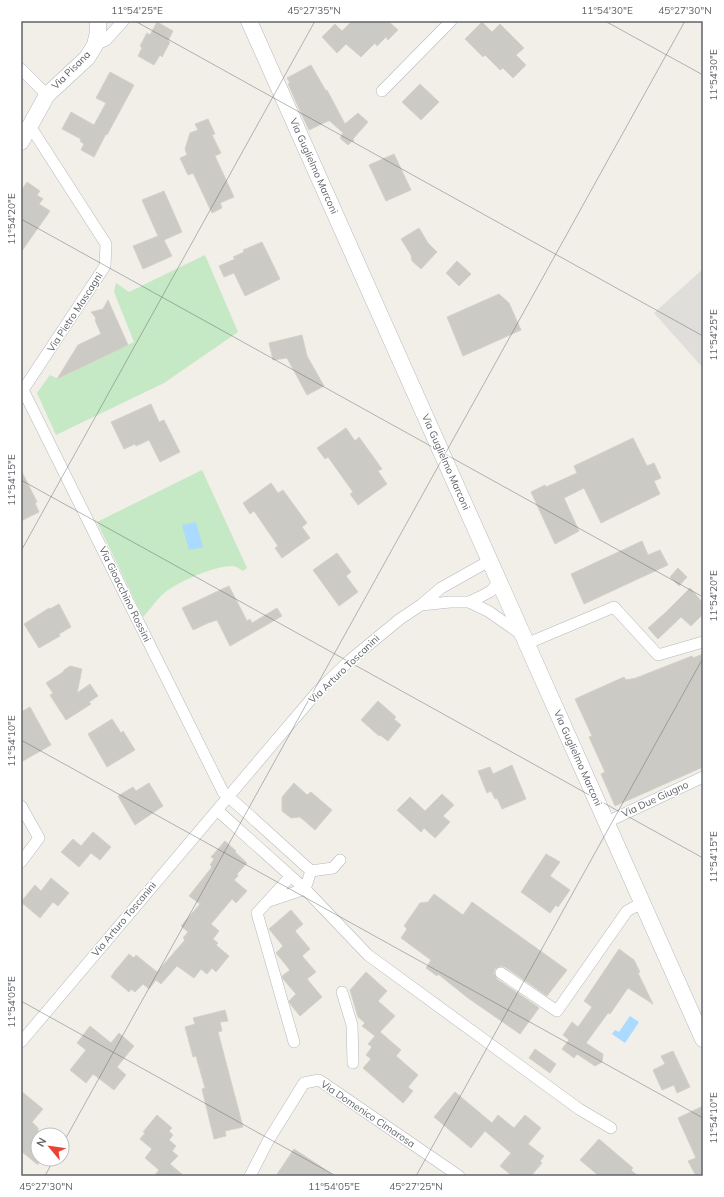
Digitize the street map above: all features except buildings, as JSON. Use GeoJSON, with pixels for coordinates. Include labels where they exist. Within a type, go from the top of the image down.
{"type":"FeatureCollection","features":[{"type":"Feature","properties":{"kind":"main road","name":"Via Pisana"},"geometry":{"type":"LineString","coordinates":[[21,142],[47,95],[87,58],[95,45],[98,32],[98,21]]}},
{"type":"Feature","properties":{"kind":"main road","name":"Via Guglielmo Marconi"},"geometry":{"type":"LineString","coordinates":[[249,21],[703,1039]]}},
{"type":"Feature","properties":{"kind":"street","name":"Via Pisana"},"geometry":{"type":"LineString","coordinates":[[95,45],[106,40],[123,21]]}},
{"type":"Feature","properties":{"kind":"street"},"geometry":{"type":"LineString","coordinates":[[382,91],[452,21]]}},
{"type":"Feature","properties":{"kind":"street","name":"Via Pisana"},"geometry":{"type":"LineString","coordinates":[[21,69],[47,95]]}},
{"type":"Feature","properties":{"kind":"street","name":"Via Pietro Mascagni"},"geometry":{"type":"LineString","coordinates":[[22,392],[105,266],[106,244],[30,126]]}},
{"type":"Feature","properties":{"kind":"street","name":"Via Gioacchino Rossini"},"geometry":{"type":"LineString","coordinates":[[22,392],[213,773],[223,792],[228,797]]}},
{"type":"Feature","properties":{"kind":"street"},"geometry":{"type":"LineString","coordinates":[[422,605],[441,588],[489,561]]}},
{"type":"Feature","properties":{"kind":"street","name":"Via Arturo Toscanini"},"geometry":{"type":"LineString","coordinates":[[469,602],[491,591],[499,582]]}},
{"type":"Feature","properties":{"kind":"street","name":"Via Arturo Toscanini"},"geometry":{"type":"LineString","coordinates":[[21,1042],[318,691],[381,633],[422,605],[450,602],[469,602],[488,610],[524,639]]}},
{"type":"Feature","properties":{"kind":"street"},"geometry":{"type":"LineString","coordinates":[[524,639],[614,607],[658,655],[703,642]]}},
{"type":"Feature","properties":{"kind":"street","name":"Via Due Giugno"},"geometry":{"type":"LineString","coordinates":[[607,822],[703,777]]}},
{"type":"Feature","properties":{"kind":"street"},"geometry":{"type":"LineString","coordinates":[[228,797],[311,871],[333,868],[340,860]]}},
{"type":"Feature","properties":{"kind":"street"},"geometry":{"type":"LineString","coordinates":[[21,806],[40,838],[21,862]]}},
{"type":"Feature","properties":{"kind":"street"},"geometry":{"type":"LineString","coordinates":[[217,810],[305,889],[368,955],[579,1109],[611,1128]]}},
{"type":"Feature","properties":{"kind":"street"},"geometry":{"type":"LineString","coordinates":[[305,889],[311,871]]}},
{"type":"Feature","properties":{"kind":"street"},"geometry":{"type":"LineString","coordinates":[[290,877],[257,913],[294,1042]]}},
{"type":"Feature","properties":{"kind":"street"},"geometry":{"type":"LineString","coordinates":[[266,902],[305,889]]}},
{"type":"Feature","properties":{"kind":"street"},"geometry":{"type":"LineString","coordinates":[[501,973],[557,1011],[626,911],[642,903]]}},
{"type":"Feature","properties":{"kind":"street"},"geometry":{"type":"LineString","coordinates":[[342,992],[352,1025],[353,1063]]}},
{"type":"Feature","properties":{"kind":"street","name":"Via Domenico Cimarosa"},"geometry":{"type":"LineString","coordinates":[[250,1176],[268,1141],[304,1083],[319,1080],[459,1176]]}},
{"type":"Feature","properties":{"kind":"shaded area"},"geometry":{"type":"Polygon","coordinates":[[[703,269],[703,368],[654,313],[703,269]]]}},
{"type":"Feature","properties":{"kind":"green space"},"geometry":{"type":"Polygon","coordinates":[[[205,255],[238,332],[164,383],[56,435],[37,393],[50,375],[58,379],[134,342],[114,292],[116,283],[129,292],[205,255]]]}},
{"type":"Feature","properties":{"kind":"green space"},"geometry":{"type":"Polygon","coordinates":[[[202,470],[247,568],[243,571],[233,566],[224,567],[186,580],[163,594],[143,617],[97,522],[202,470]]]}},
{"type":"Feature","properties":{"kind":"water"},"geometry":{"type":"Polygon","coordinates":[[[196,522],[203,547],[189,550],[182,525],[196,522]]]}},
{"type":"Feature","properties":{"kind":"water"},"geometry":{"type":"Polygon","coordinates":[[[630,1016],[639,1022],[625,1043],[612,1034],[615,1030],[619,1032],[630,1016]]]}}]}
